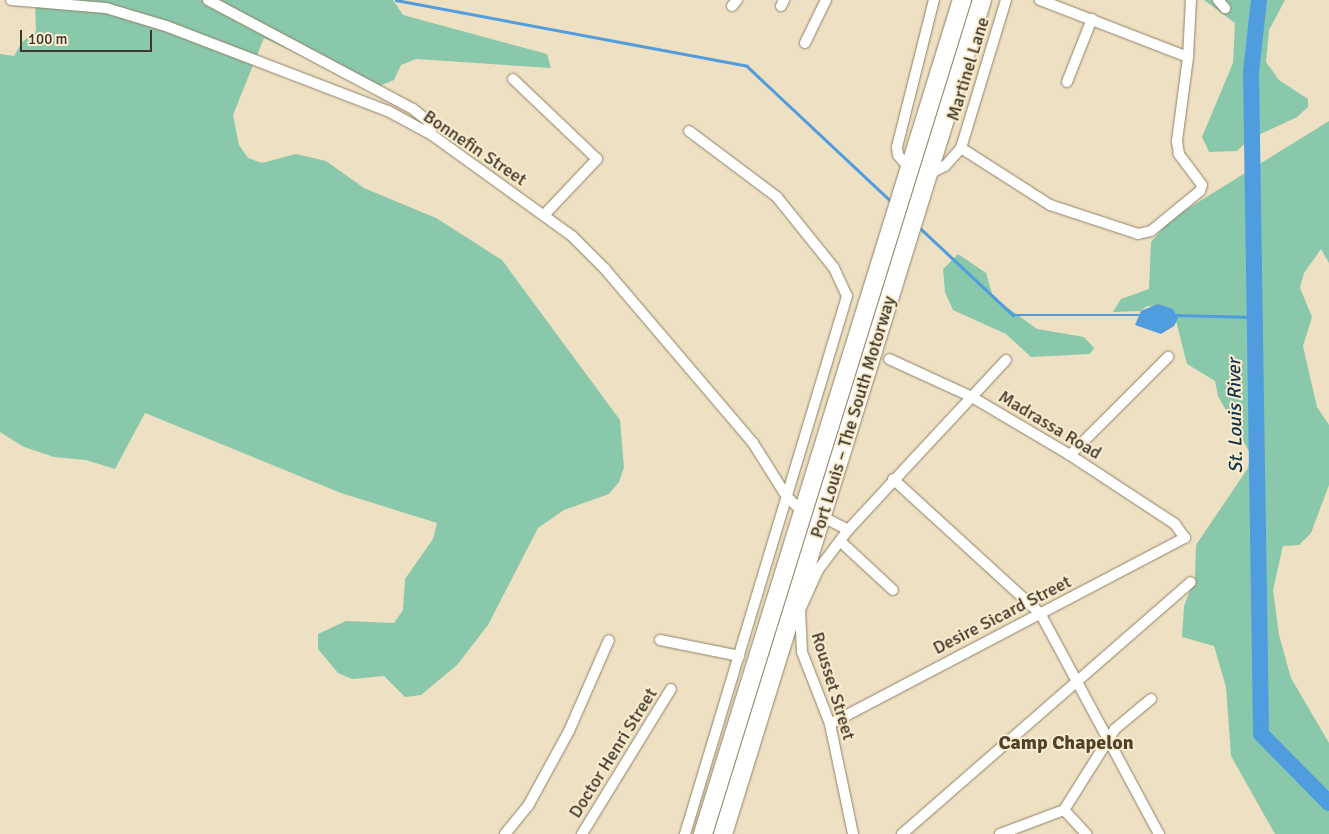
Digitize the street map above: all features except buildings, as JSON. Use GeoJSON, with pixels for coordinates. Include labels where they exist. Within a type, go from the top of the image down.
{"type":"FeatureCollection","features":[{"type":"Feature","properties":{"kind":"highway","name":"Port Louis – The South Motorway"},"geometry":{"type":"LineString","coordinates":[[723,834],[982,0]]}},
{"type":"Feature","properties":{"kind":"highway","name":"Port Louis – The South Motorway"},"geometry":{"type":"LineString","coordinates":[[703,834],[960,4]]}},
{"type":"Feature","properties":{"kind":"street","name":"Bonnefin Street"},"geometry":{"type":"LineString","coordinates":[[11,0],[106,8],[166,26],[388,111],[432,135],[544,214],[605,269],[753,443],[787,497],[802,511]]}},
{"type":"Feature","properties":{"kind":"street"},"geometry":{"type":"LineString","coordinates":[[208,0],[413,109],[429,122],[432,135]]}},
{"type":"Feature","properties":{"kind":"street"},"geometry":{"type":"LineString","coordinates":[[805,43],[826,0]]}},
{"type":"Feature","properties":{"kind":"street"},"geometry":{"type":"LineString","coordinates":[[907,176],[898,155],[897,147],[934,0]]}},
{"type":"Feature","properties":{"kind":"street","name":"Martinel Lane"},"geometry":{"type":"LineString","coordinates":[[961,148],[1006,0]]}},
{"type":"Feature","properties":{"kind":"street"},"geometry":{"type":"LineString","coordinates":[[1040,0],[1188,57]]}},
{"type":"Feature","properties":{"kind":"street"},"geometry":{"type":"LineString","coordinates":[[929,174],[944,166],[961,148],[1050,205],[1144,235],[1192,200],[1202,185],[1179,154],[1177,141],[1188,57],[1191,0]]}},
{"type":"Feature","properties":{"kind":"street"},"geometry":{"type":"LineString","coordinates":[[1067,82],[1092,19]]}},
{"type":"Feature","properties":{"kind":"street"},"geometry":{"type":"LineString","coordinates":[[513,79],[597,159],[544,214]]}},
{"type":"Feature","properties":{"kind":"street"},"geometry":{"type":"LineString","coordinates":[[685,834],[847,296],[834,268],[783,204],[689,131]]}},
{"type":"Feature","properties":{"kind":"street"},"geometry":{"type":"LineString","coordinates":[[1070,455],[1168,357]]}},
{"type":"Feature","properties":{"kind":"street","name":"Madrassa Road"},"geometry":{"type":"LineString","coordinates":[[889,359],[972,397],[1070,455],[1185,534]]}},
{"type":"Feature","properties":{"kind":"street","name":"Rousset Street"},"geometry":{"type":"LineString","coordinates":[[853,834],[830,724],[802,652],[798,621],[818,570],[840,540],[893,479],[1006,360]]}},
{"type":"Feature","properties":{"kind":"street"},"geometry":{"type":"LineString","coordinates":[[893,479],[1040,613],[1079,681],[1159,834]]}},
{"type":"Feature","properties":{"kind":"street"},"geometry":{"type":"LineString","coordinates":[[822,517],[848,530]]}},
{"type":"Feature","properties":{"kind":"street","name":"Desire Sicard Street"},"geometry":{"type":"LineString","coordinates":[[830,724],[1040,613],[1181,544],[1185,534]]}},
{"type":"Feature","properties":{"kind":"street"},"geometry":{"type":"LineString","coordinates":[[840,540],[893,590]]}},
{"type":"Feature","properties":{"kind":"street"},"geometry":{"type":"LineString","coordinates":[[902,834],[1191,582]]}},
{"type":"Feature","properties":{"kind":"street"},"geometry":{"type":"LineString","coordinates":[[505,834],[528,806],[564,740],[609,640]]}},
{"type":"Feature","properties":{"kind":"street"},"geometry":{"type":"LineString","coordinates":[[660,640],[739,656]]}},
{"type":"Feature","properties":{"kind":"street","name":"Doctor Henri Street"},"geometry":{"type":"LineString","coordinates":[[582,834],[671,689]]}},
{"type":"Feature","properties":{"kind":"street"},"geometry":{"type":"LineString","coordinates":[[1000,834],[1064,810],[1109,739],[1151,699]]}},
{"type":"Feature","properties":{"kind":"street"},"geometry":{"type":"LineString","coordinates":[[1064,810],[1086,834]]}},
{"type":"Feature","properties":{"kind":"green space"},"geometry":{"type":"Polygon","coordinates":[[[35,0],[393,0],[403,15],[547,54],[551,68],[416,59],[401,65],[394,80],[379,86],[363,84],[264,38],[233,115],[239,145],[248,158],[262,163],[296,154],[326,161],[364,188],[436,218],[502,260],[620,420],[624,467],[619,482],[609,494],[564,510],[538,528],[488,625],[457,665],[421,695],[405,697],[384,676],[352,679],[338,673],[318,649],[318,634],[346,621],[394,623],[403,610],[405,579],[433,539],[437,523],[341,493],[145,413],[115,469],[86,460],[54,457],[24,447],[0,432],[0,54],[14,56],[22,42],[36,31],[35,0]]]}},
{"type":"Feature","properties":{"kind":"green space"},"geometry":{"type":"Polygon","coordinates":[[[1204,0],[1285,0],[1269,30],[1266,62],[1279,80],[1308,99],[1308,107],[1297,117],[1248,140],[1237,151],[1209,152],[1202,137],[1233,63],[1235,23],[1204,0]]]}},
{"type":"Feature","properties":{"kind":"green space"},"geometry":{"type":"Polygon","coordinates":[[[1329,121],[1329,263],[1321,249],[1304,273],[1300,288],[1312,317],[1303,346],[1317,407],[1329,425],[1329,485],[1311,533],[1299,545],[1283,546],[1273,590],[1279,635],[1291,678],[1329,743],[1329,834],[1275,834],[1231,756],[1226,687],[1214,646],[1182,637],[1184,606],[1195,578],[1196,545],[1248,468],[1250,453],[1218,396],[1215,381],[1187,364],[1173,309],[1147,306],[1141,311],[1113,312],[1121,299],[1149,289],[1151,242],[1171,219],[1329,121]]]}},
{"type":"Feature","properties":{"kind":"green space"},"geometry":{"type":"Polygon","coordinates":[[[958,254],[986,273],[993,297],[1037,329],[1084,337],[1094,348],[1090,354],[1031,357],[1006,334],[953,310],[945,292],[943,269],[958,254]]]}},
{"type":"Feature","properties":{"kind":"water"},"geometry":{"type":"Polygon","coordinates":[[[1158,304],[1173,309],[1178,318],[1174,326],[1161,334],[1135,325],[1141,311],[1158,304]]]}},
{"type":"Feature","properties":{"kind":"waterway"},"geometry":{"type":"LineString","coordinates":[[396,0],[747,66],[893,203]]}},
{"type":"Feature","properties":{"kind":"waterway","name":"St. Louis River"},"geometry":{"type":"LineString","coordinates":[[1259,0],[1251,72],[1261,734],[1329,803]]}},
{"type":"Feature","properties":{"kind":"waterway"},"geometry":{"type":"LineString","coordinates":[[919,227],[1013,315],[1141,315]]}},
{"type":"Feature","properties":{"kind":"waterway"},"geometry":{"type":"LineString","coordinates":[[1174,315],[1255,317]]}},
{"type":"Feature","properties":{"kind":"district","name":"Camp Chapelon"},"geometry":{"type":"Point","coordinates":[1066,742]}}]}
